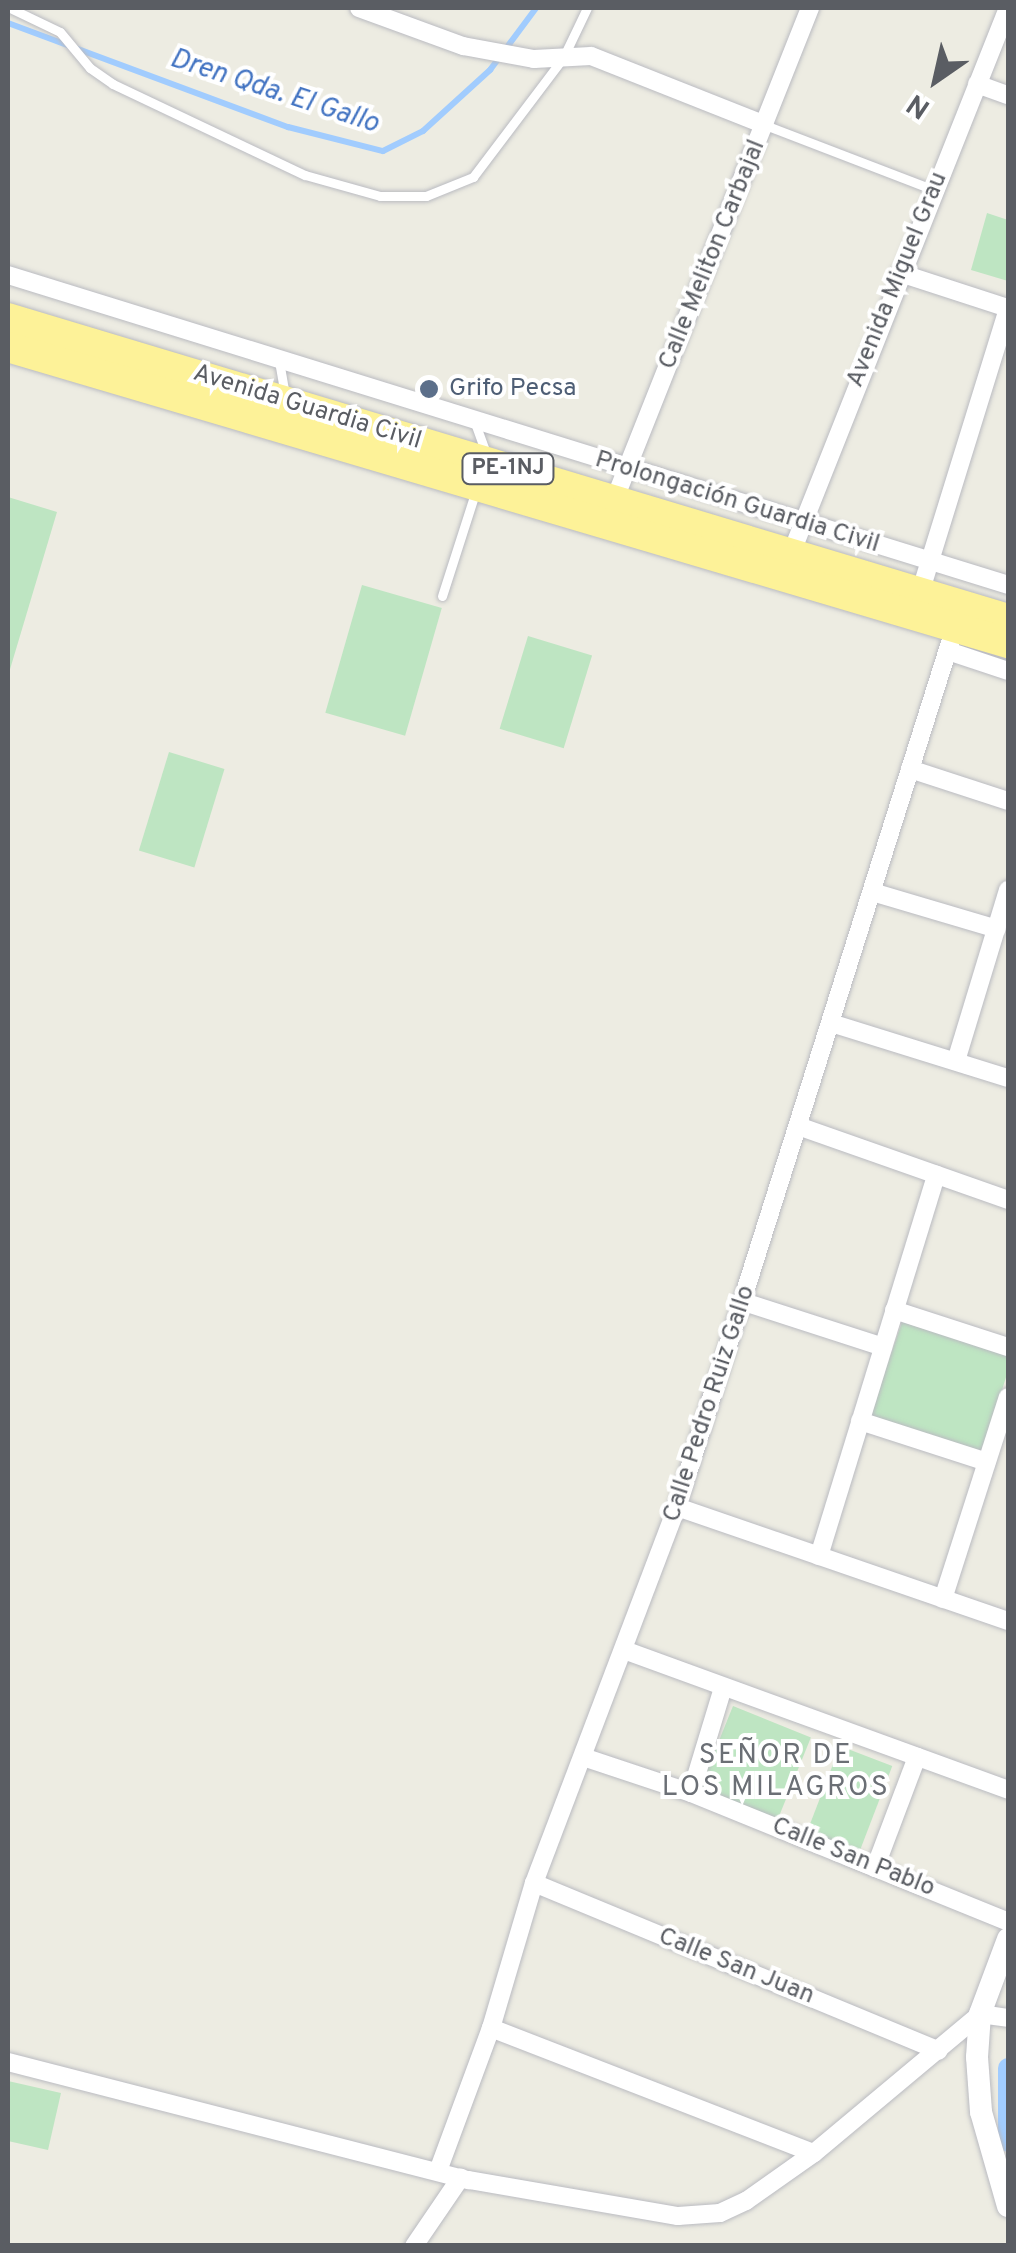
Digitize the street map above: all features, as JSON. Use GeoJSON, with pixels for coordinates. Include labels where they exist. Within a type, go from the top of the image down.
{"type":"FeatureCollection","features":[{"type":"Feature","properties":{"kind":"highway","name":"Avenida Guardia Civil"},"geometry":{"type":"LineString","coordinates":[[8,318],[286,402],[951,639],[1008,643]]}},
{"type":"Feature","properties":{"kind":"highway","name":"Avenida Guardia Civil"},"geometry":{"type":"LineString","coordinates":[[8,347],[484,474],[614,501],[1008,619]]}},
{"type":"Feature","properties":{"kind":"street"},"geometry":{"type":"LineString","coordinates":[[359,8],[463,46],[534,58],[592,56],[765,126]]}},
{"type":"Feature","properties":{"kind":"street","name":"Calle Meliton Carbajal"},"geometry":{"type":"LineString","coordinates":[[614,501],[810,8]]}},
{"type":"Feature","properties":{"kind":"street","name":"Avenida Miguel Grau"},"geometry":{"type":"LineString","coordinates":[[791,554],[1008,8]]}},
{"type":"Feature","properties":{"kind":"street"},"geometry":{"type":"LineString","coordinates":[[977,84],[1008,95]]}},
{"type":"Feature","properties":{"kind":"street"},"geometry":{"type":"LineString","coordinates":[[900,273],[1008,308],[920,593]]}},
{"type":"Feature","properties":{"kind":"street","name":"Prolongación Guardia Civil"},"geometry":{"type":"LineString","coordinates":[[8,275],[626,470],[804,520],[1008,585]]}},
{"type":"Feature","properties":{"kind":"street"},"geometry":{"type":"LineString","coordinates":[[951,639],[1008,671]]}},
{"type":"Feature","properties":{"kind":"street","name":"Calle Pedro Ruiz Gallo"},"geometry":{"type":"LineString","coordinates":[[438,2171],[491,2028],[534,1883],[678,1508],[951,639]]}},
{"type":"Feature","properties":{"kind":"street"},"geometry":{"type":"LineString","coordinates":[[910,770],[1008,800]]}},
{"type":"Feature","properties":{"kind":"street"},"geometry":{"type":"LineString","coordinates":[[956,1062],[1008,890]]}},
{"type":"Feature","properties":{"kind":"street"},"geometry":{"type":"LineString","coordinates":[[872,892],[997,928]]}},
{"type":"Feature","properties":{"kind":"street"},"geometry":{"type":"LineString","coordinates":[[831,1024],[1008,1078]]}},
{"type":"Feature","properties":{"kind":"street"},"geometry":{"type":"LineString","coordinates":[[798,1126],[1008,1200]]}},
{"type":"Feature","properties":{"kind":"street"},"geometry":{"type":"LineString","coordinates":[[819,1556],[936,1174]]}},
{"type":"Feature","properties":{"kind":"street"},"geometry":{"type":"LineString","coordinates":[[744,1302],[883,1347]]}},
{"type":"Feature","properties":{"kind":"street"},"geometry":{"type":"LineString","coordinates":[[894,1310],[1008,1347]]}},
{"type":"Feature","properties":{"kind":"street"},"geometry":{"type":"LineString","coordinates":[[943,1599],[1008,1397]]}},
{"type":"Feature","properties":{"kind":"street"},"geometry":{"type":"LineString","coordinates":[[860,1421],[987,1462]]}},
{"type":"Feature","properties":{"kind":"street"},"geometry":{"type":"LineString","coordinates":[[678,1508],[1008,1621]]}},
{"type":"Feature","properties":{"kind":"street"},"geometry":{"type":"LineString","coordinates":[[624,1650],[1008,1790]]}},
{"type":"Feature","properties":{"kind":"street"},"geometry":{"type":"LineString","coordinates":[[691,1793],[723,1688]]}},
{"type":"Feature","properties":{"kind":"street"},"geometry":{"type":"LineString","coordinates":[[875,1868],[917,1757]]}},
{"type":"Feature","properties":{"kind":"street","name":"Calle San Pablo"},"geometry":{"type":"LineString","coordinates":[[583,1758],[691,1793],[1008,1922]]}},
{"type":"Feature","properties":{"kind":"street","name":"Calle San Juan"},"geometry":{"type":"LineString","coordinates":[[534,1883],[939,2050]]}},
{"type":"Feature","properties":{"kind":"street"},"geometry":{"type":"LineString","coordinates":[[1008,1939],[980,2014],[977,2056],[982,2112],[1008,2206]]}},
{"type":"Feature","properties":{"kind":"street"},"geometry":{"type":"LineString","coordinates":[[8,2062],[462,2177],[678,2216],[720,2213],[746,2202],[814,2153],[980,2014],[1008,2018]]}},
{"type":"Feature","properties":{"kind":"street"},"geometry":{"type":"LineString","coordinates":[[491,2028],[814,2153]]}},
{"type":"Feature","properties":{"kind":"street"},"geometry":{"type":"LineString","coordinates":[[414,2246],[462,2177]]}},
{"type":"Feature","properties":{"kind":"lane"},"geometry":{"type":"LineString","coordinates":[[10,8],[60,32],[90,68],[113,84],[306,175],[380,196],[426,196],[473,177],[563,58],[587,8]]}},
{"type":"Feature","properties":{"kind":"lane"},"geometry":{"type":"LineString","coordinates":[[765,126],[934,190]]}},
{"type":"Feature","properties":{"kind":"lane"},"geometry":{"type":"LineString","coordinates":[[279,362],[286,402]]}},
{"type":"Feature","properties":{"kind":"lane"},"geometry":{"type":"LineString","coordinates":[[442,596],[484,474],[475,422]]}},
{"type":"Feature","properties":{"kind":"green space"},"geometry":{"type":"Polygon","coordinates":[[[987,213],[1008,220],[1008,281],[971,270],[987,213]]]}},
{"type":"Feature","properties":{"kind":"green space"},"geometry":{"type":"Polygon","coordinates":[[[8,497],[57,512],[8,676],[8,497]]]}},
{"type":"Feature","properties":{"kind":"green space"},"geometry":{"type":"Polygon","coordinates":[[[362,585],[442,608],[405,736],[325,713],[362,585]]]}},
{"type":"Feature","properties":{"kind":"green space"},"geometry":{"type":"Polygon","coordinates":[[[528,636],[592,656],[564,748],[500,729],[528,636]]]}},
{"type":"Feature","properties":{"kind":"green space"},"geometry":{"type":"Polygon","coordinates":[[[169,752],[224,769],[194,867],[139,850],[169,752]]]}},
{"type":"Feature","properties":{"kind":"green space"},"geometry":{"type":"Polygon","coordinates":[[[902,1322],[1008,1355],[1008,1371],[982,1453],[869,1418],[902,1322]]]}},
{"type":"Feature","properties":{"kind":"green space"},"geometry":{"type":"Polygon","coordinates":[[[733,1706],[811,1737],[777,1822],[699,1790],[733,1706]]]}},
{"type":"Feature","properties":{"kind":"green space"},"geometry":{"type":"Polygon","coordinates":[[[840,1746],[892,1766],[859,1853],[807,1833],[840,1746]]]}},
{"type":"Feature","properties":{"kind":"green space"},"geometry":{"type":"Polygon","coordinates":[[[8,2081],[61,2093],[48,2150],[8,2141],[8,2081]]]}},
{"type":"Feature","properties":{"kind":"waterway","name":"Dren Qda. El Gallo"},"geometry":{"type":"LineString","coordinates":[[8,23],[288,127],[383,151],[423,131],[490,70],[536,8]]}},
{"type":"Feature","properties":{"kind":"waterway"},"geometry":{"type":"LineString","coordinates":[[1008,2068],[1008,2142]]}},
{"type":"Feature","properties":{"kind":"place","name":"Grifo Pecsa"},"geometry":{"type":"Point","coordinates":[429,389]}},
{"type":"Feature","properties":{"kind":"district","name":"SEÑOR DE LOS MILAGROS"},"geometry":{"type":"Point","coordinates":[776,1772]}}]}
